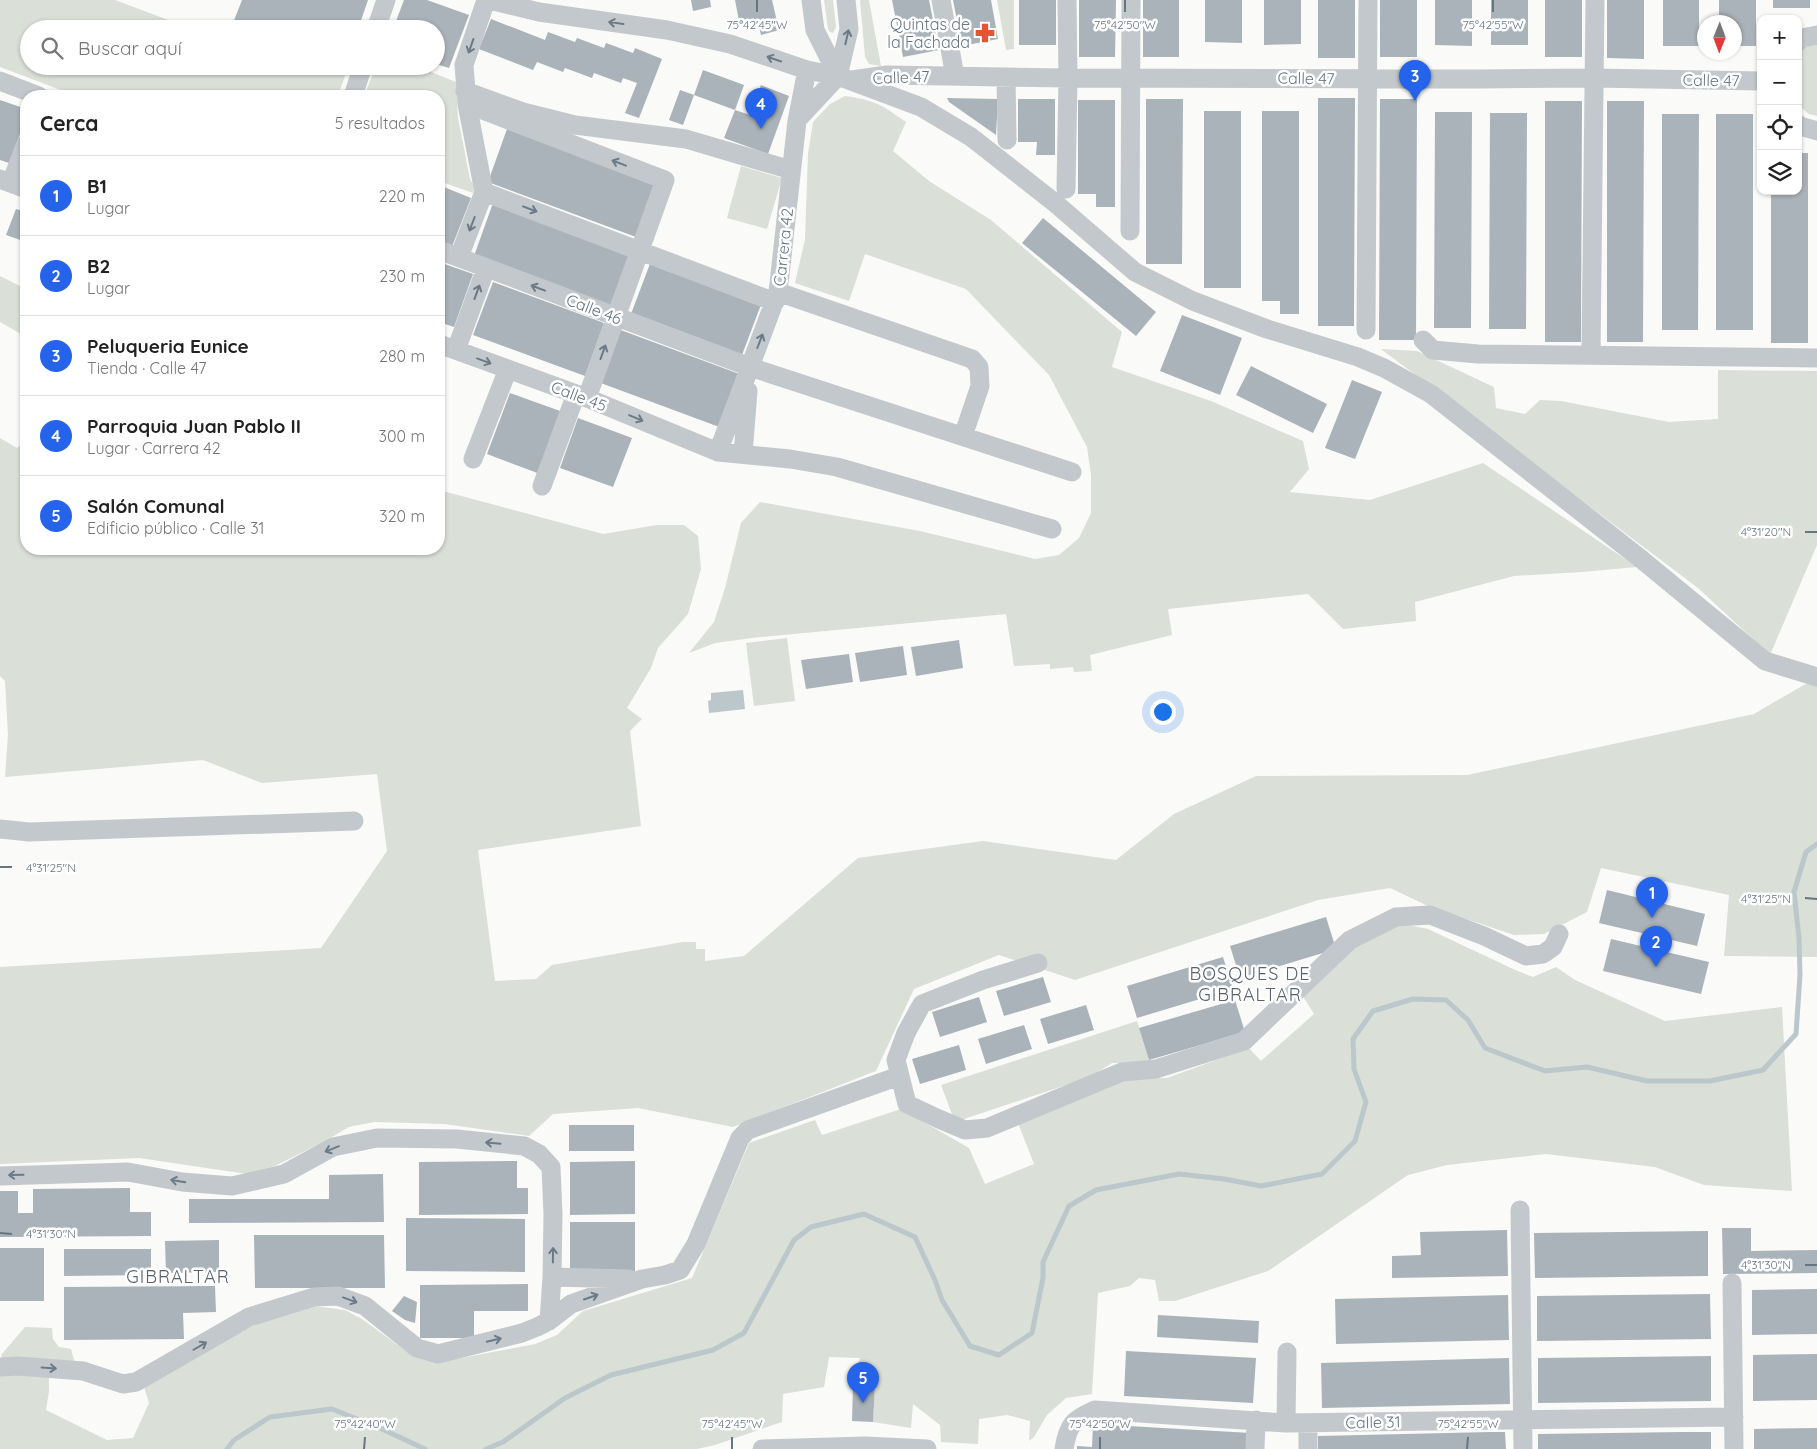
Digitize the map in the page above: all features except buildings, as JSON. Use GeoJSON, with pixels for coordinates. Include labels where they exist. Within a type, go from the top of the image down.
{"type":"FeatureCollection","features":[{"type":"Feature","properties":{"kind":"street"},"geometry":{"type":"LineString","coordinates":[[379,20],[386,0]]}},
{"type":"Feature","properties":{"kind":"street"},"geometry":{"type":"LineString","coordinates":[[459,257],[484,192],[466,98],[464,65],[488,0],[539,12],[685,34],[730,44],[807,70],[845,78],[921,107],[971,137],[1054,203],[1135,272],[1193,301],[1266,329],[1358,357],[1384,368],[1431,394],[1641,559],[1765,660],[1817,677]]}},
{"type":"Feature","properties":{"kind":"street"},"geometry":{"type":"LineString","coordinates":[[811,0],[815,30],[845,78]]}},
{"type":"Feature","properties":{"kind":"street"},"geometry":{"type":"LineString","coordinates":[[796,121],[845,78],[849,29],[846,0]]}},
{"type":"Feature","properties":{"kind":"street"},"geometry":{"type":"LineString","coordinates":[[941,0],[955,76]]}},
{"type":"Feature","properties":{"kind":"street"},"geometry":{"type":"LineString","coordinates":[[1066,189],[1068,0]]}},
{"type":"Feature","properties":{"kind":"street"},"geometry":{"type":"LineString","coordinates":[[1130,230],[1131,0]]}},
{"type":"Feature","properties":{"kind":"street"},"geometry":{"type":"LineString","coordinates":[[1366,330],[1368,0]]}},
{"type":"Feature","properties":{"kind":"street"},"geometry":{"type":"LineString","coordinates":[[1592,355],[1595,0]]}},
{"type":"Feature","properties":{"kind":"street"},"geometry":{"type":"LineString","coordinates":[[1802,38],[1817,35]]}},
{"type":"Feature","properties":{"kind":"street","name":"Carrera 42"},"geometry":{"type":"LineString","coordinates":[[718,452],[777,297],[796,121],[807,70]]}},
{"type":"Feature","properties":{"kind":"street"},"geometry":{"type":"LineString","coordinates":[[354,90],[360,75]]}},
{"type":"Feature","properties":{"kind":"street","name":"Calle 47"},"geometry":{"type":"LineString","coordinates":[[845,78],[887,75],[1006,78],[1594,78],[1757,81]]}},
{"type":"Feature","properties":{"kind":"street"},"geometry":{"type":"LineString","coordinates":[[1006,78],[1007,140]]}},
{"type":"Feature","properties":{"kind":"street"},"geometry":{"type":"LineString","coordinates":[[0,81],[23,90]]}},
{"type":"Feature","properties":{"kind":"street"},"geometry":{"type":"LineString","coordinates":[[466,98],[575,125],[686,139],[791,170]]}},
{"type":"Feature","properties":{"kind":"street"},"geometry":{"type":"LineString","coordinates":[[466,98],[665,180],[616,318],[542,486]]}},
{"type":"Feature","properties":{"kind":"street"},"geometry":{"type":"LineString","coordinates":[[1802,127],[1817,131]]}},
{"type":"Feature","properties":{"kind":"street"},"geometry":{"type":"LineString","coordinates":[[12,184],[20,161]]}},
{"type":"Feature","properties":{"kind":"street"},"geometry":{"type":"LineString","coordinates":[[484,192],[639,250],[777,297],[972,359],[979,368],[980,386],[963,436]]}},
{"type":"Feature","properties":{"kind":"street","name":"Calle 46"},"geometry":{"type":"LineString","coordinates":[[445,252],[750,367],[1072,472]]}},
{"type":"Feature","properties":{"kind":"street"},"geometry":{"type":"LineString","coordinates":[[447,347],[486,268]]}},
{"type":"Feature","properties":{"kind":"street"},"geometry":{"type":"LineString","coordinates":[[1422,340],[1433,350],[1478,354],[1817,358]]}},
{"type":"Feature","properties":{"kind":"street","name":"Calle 45"},"geometry":{"type":"LineString","coordinates":[[447,347],[581,396],[718,452],[790,459],[837,467],[1052,529]]}},
{"type":"Feature","properties":{"kind":"street"},"geometry":{"type":"LineString","coordinates":[[743,454],[750,367]]}},
{"type":"Feature","properties":{"kind":"street"},"geometry":{"type":"LineString","coordinates":[[474,459],[508,369]]}},
{"type":"Feature","properties":{"kind":"street"},"geometry":{"type":"LineString","coordinates":[[0,828],[29,832],[354,821]]}},
{"type":"Feature","properties":{"kind":"street"},"geometry":{"type":"LineString","coordinates":[[1038,963],[983,980],[922,1004],[906,1033],[896,1060],[907,1104],[964,1130],[987,1128],[1122,1072],[1156,1069],[1244,1041],[1350,940],[1396,917],[1430,915],[1484,936],[1526,956],[1543,954],[1552,947],[1559,934]]}},
{"type":"Feature","properties":{"kind":"street"},"geometry":{"type":"LineString","coordinates":[[0,1367],[18,1366],[83,1371],[123,1384],[136,1382],[249,1317],[314,1297],[338,1296],[365,1306],[417,1348],[438,1354],[522,1334],[549,1321],[571,1304],[642,1279],[680,1270],[696,1244],[740,1138],[748,1130],[899,1076]]}},
{"type":"Feature","properties":{"kind":"street"},"geometry":{"type":"LineString","coordinates":[[0,1176],[128,1172],[182,1182],[232,1186],[284,1174],[333,1147],[377,1138],[456,1140],[524,1146],[539,1154],[551,1167],[553,1214],[549,1321]]}},
{"type":"Feature","properties":{"kind":"street"},"geometry":{"type":"LineString","coordinates":[[1520,1210],[1523,1449]]}},
{"type":"Feature","properties":{"kind":"street"},"geometry":{"type":"LineString","coordinates":[[552,1277],[642,1279]]}},
{"type":"Feature","properties":{"kind":"street"},"geometry":{"type":"LineString","coordinates":[[1732,1283],[1734,1449]]}},
{"type":"Feature","properties":{"kind":"street"},"geometry":{"type":"LineString","coordinates":[[1286,1423],[1287,1352]]}},
{"type":"Feature","properties":{"kind":"street","name":"Calle 31"},"geometry":{"type":"LineString","coordinates":[[1064,1449],[1066,1435],[1076,1419],[1095,1410],[1286,1423],[1734,1417]]}},
{"type":"Feature","properties":{"kind":"street"},"geometry":{"type":"LineString","coordinates":[[1254,1449],[1256,1420]]}},
{"type":"Feature","properties":{"kind":"street"},"geometry":{"type":"LineString","coordinates":[[1308,1423],[1308,1449]]}},
{"type":"Feature","properties":{"kind":"street"},"geometry":{"type":"LineString","coordinates":[[762,1449],[865,1447],[927,1449]]}},
{"type":"Feature","properties":{"kind":"shaded area"},"geometry":{"type":"Polygon","coordinates":[[[0,0],[115,0],[168,20],[20,20],[20,75],[0,67],[0,0]]]}},
{"type":"Feature","properties":{"kind":"shaded area"},"geometry":{"type":"Polygon","coordinates":[[[824,0],[833,0],[836,27],[833,33],[828,29],[824,0]]]}},
{"type":"Feature","properties":{"kind":"shaded area"},"geometry":{"type":"Polygon","coordinates":[[[860,0],[869,0],[881,66],[869,64],[865,57],[860,0]]]}},
{"type":"Feature","properties":{"kind":"shaded area"},"geometry":{"type":"Polygon","coordinates":[[[997,0],[1014,0],[1014,49],[1006,50],[997,0]]]}},
{"type":"Feature","properties":{"kind":"shaded area"},"geometry":{"type":"Polygon","coordinates":[[[1817,41],[1817,116],[1809,114],[1802,108],[1803,48],[1817,41]]]}},
{"type":"Feature","properties":{"kind":"shaded area"},"geometry":{"type":"Polygon","coordinates":[[[21,75],[345,75],[340,90],[61,90],[21,75]]]}},
{"type":"Feature","properties":{"kind":"shaded area"},"geometry":{"type":"Polygon","coordinates":[[[372,75],[438,75],[456,82],[458,118],[470,179],[475,188],[473,193],[445,183],[445,90],[366,90],[372,75]]]}},
{"type":"Feature","properties":{"kind":"shaded area"},"geometry":{"type":"Polygon","coordinates":[[[845,96],[864,99],[878,104],[906,122],[893,151],[929,181],[991,220],[1122,332],[1112,367],[1211,401],[1303,441],[1309,469],[1290,492],[1370,500],[1483,463],[1637,567],[1514,576],[1415,602],[1416,621],[1343,629],[1308,594],[1168,609],[1172,635],[1090,655],[1092,671],[1074,672],[1073,667],[1050,669],[1050,664],[1014,666],[1006,614],[752,638],[715,643],[689,653],[714,622],[725,588],[741,523],[760,502],[920,531],[1035,559],[1059,555],[1079,538],[1091,513],[1091,475],[1087,447],[1049,375],[966,289],[865,254],[849,301],[795,283],[805,239],[808,154],[813,122],[830,104],[845,96]]]}},
{"type":"Feature","properties":{"kind":"shaded area"},"geometry":{"type":"Polygon","coordinates":[[[741,166],[782,178],[767,229],[727,218],[741,166]]]}},
{"type":"Feature","properties":{"kind":"shaded area"},"geometry":{"type":"Polygon","coordinates":[[[0,276],[20,286],[20,334],[0,322],[0,276]]]}},
{"type":"Feature","properties":{"kind":"shaded area"},"geometry":{"type":"Polygon","coordinates":[[[1381,349],[1417,351],[1494,387],[1496,408],[1525,414],[1540,400],[1561,401],[1669,422],[1718,419],[1718,370],[1817,371],[1817,545],[1770,655],[1698,588],[1381,349]]]}},
{"type":"Feature","properties":{"kind":"shaded area"},"geometry":{"type":"Polygon","coordinates":[[[0,438],[17,448],[20,446],[20,555],[445,555],[445,492],[603,534],[657,525],[684,525],[698,536],[701,569],[688,614],[658,648],[651,668],[627,708],[642,719],[630,731],[641,826],[478,850],[495,981],[536,979],[552,965],[683,942],[696,942],[696,949],[705,949],[705,961],[744,956],[858,858],[983,841],[1116,860],[1174,814],[1256,776],[1467,775],[1754,714],[1809,682],[1817,684],[1817,957],[1724,956],[1729,895],[1601,868],[1587,912],[1544,934],[1514,935],[1428,906],[1390,888],[1318,900],[1075,980],[999,955],[914,989],[876,1071],[733,1127],[638,1108],[553,1114],[529,1136],[444,1124],[374,1122],[349,1127],[275,1166],[247,1174],[139,1158],[0,1164],[0,967],[321,948],[387,851],[377,774],[262,783],[203,760],[5,777],[8,735],[5,681],[0,676],[0,438]]]}},
{"type":"Feature","properties":{"kind":"shaded area"},"geometry":{"type":"Polygon","coordinates":[[[787,638],[795,701],[754,706],[746,643],[787,638]]]}},
{"type":"Feature","properties":{"kind":"shaded area"},"geometry":{"type":"Polygon","coordinates":[[[743,690],[745,709],[709,713],[708,701],[711,700],[711,693],[743,690]]]}},
{"type":"Feature","properties":{"kind":"shaded area"},"geometry":{"type":"Polygon","coordinates":[[[1398,923],[1428,929],[1533,977],[1556,967],[1575,980],[1665,1021],[1782,1007],[1792,1191],[1704,1185],[1655,1167],[1546,1154],[1447,1165],[1408,1175],[1268,1271],[1175,1301],[1159,1301],[1155,1280],[1139,1278],[1130,1286],[1098,1293],[1092,1394],[1066,1398],[1047,1415],[1034,1437],[1029,1441],[1030,1421],[1007,1415],[979,1419],[978,1444],[941,1442],[940,1425],[913,1404],[911,1428],[873,1422],[875,1385],[853,1384],[860,1358],[829,1357],[824,1387],[783,1394],[782,1422],[715,1445],[697,1449],[0,1449],[0,1375],[7,1373],[49,1377],[46,1410],[107,1440],[133,1438],[149,1403],[144,1387],[193,1357],[262,1321],[313,1306],[345,1310],[362,1319],[414,1357],[435,1363],[535,1344],[557,1335],[583,1311],[692,1278],[749,1143],[815,1120],[822,1135],[901,1109],[969,1148],[985,1184],[1034,1164],[1016,1118],[1108,1088],[1122,1077],[1167,1078],[1249,1048],[1261,1061],[1314,1014],[1302,995],[1356,947],[1398,923]]]}},
{"type":"Feature","properties":{"kind":"shaded area"},"geometry":{"type":"Polygon","coordinates":[[[1137,1021],[1149,1060],[1141,1063],[1112,1063],[1090,1077],[955,1122],[941,1085],[1137,1021]]]}},
{"type":"Feature","properties":{"kind":"shaded area"},"geometry":{"type":"Polygon","coordinates":[[[25,1327],[52,1328],[53,1339],[59,1347],[71,1349],[75,1364],[3,1359],[1,1355],[25,1327]]]}},
{"type":"Feature","properties":{"kind":"waterway"},"geometry":{"type":"LineString","coordinates":[[486,1449],[503,1442],[565,1398],[611,1375],[713,1350],[744,1333],[794,1240],[811,1227],[864,1214],[915,1237],[942,1300],[970,1346],[999,1355],[1032,1333],[1043,1278],[1043,1262],[1069,1206],[1096,1190],[1179,1174],[1224,1179],[1261,1186],[1322,1174],[1355,1141],[1366,1102],[1354,1069],[1353,1039],[1373,1011],[1413,999],[1446,1000],[1468,1020],[1485,1048],[1545,1071],[1587,1067],[1647,1081],[1710,1081],[1763,1070],[1796,1034],[1800,975],[1799,938],[1794,892],[1806,852],[1817,844]]}},
{"type":"Feature","properties":{"kind":"waterway"},"geometry":{"type":"LineString","coordinates":[[227,1449],[234,1440],[270,1417],[332,1409],[425,1449]]}},
{"type":"Feature","properties":{"kind":"place","name":"Quintas de la Fachada"},"geometry":{"type":"Point","coordinates":[985,33]}},
{"type":"Feature","properties":{"kind":"place","name":"Peluqueria Eunice"},"geometry":{"type":"Point","coordinates":[1415,101]}},
{"type":"Feature","properties":{"kind":"place","name":"Parroquia Juan Pablo II"},"geometry":{"type":"Point","coordinates":[761,129]}},
{"type":"Feature","properties":{"kind":"place","name":"B1"},"geometry":{"type":"Point","coordinates":[1652,918]}},
{"type":"Feature","properties":{"kind":"place","name":"B2"},"geometry":{"type":"Point","coordinates":[1656,967]}},
{"type":"Feature","properties":{"kind":"place","name":"Salón Comunal"},"geometry":{"type":"Point","coordinates":[863,1403]}},
{"type":"Feature","properties":{"kind":"district","name":"BOSQUES DE GIBRALTAR"},"geometry":{"type":"Point","coordinates":[1250,984]}},
{"type":"Feature","properties":{"kind":"district","name":"GIBRALTAR"},"geometry":{"type":"Point","coordinates":[178,1277]}}]}
